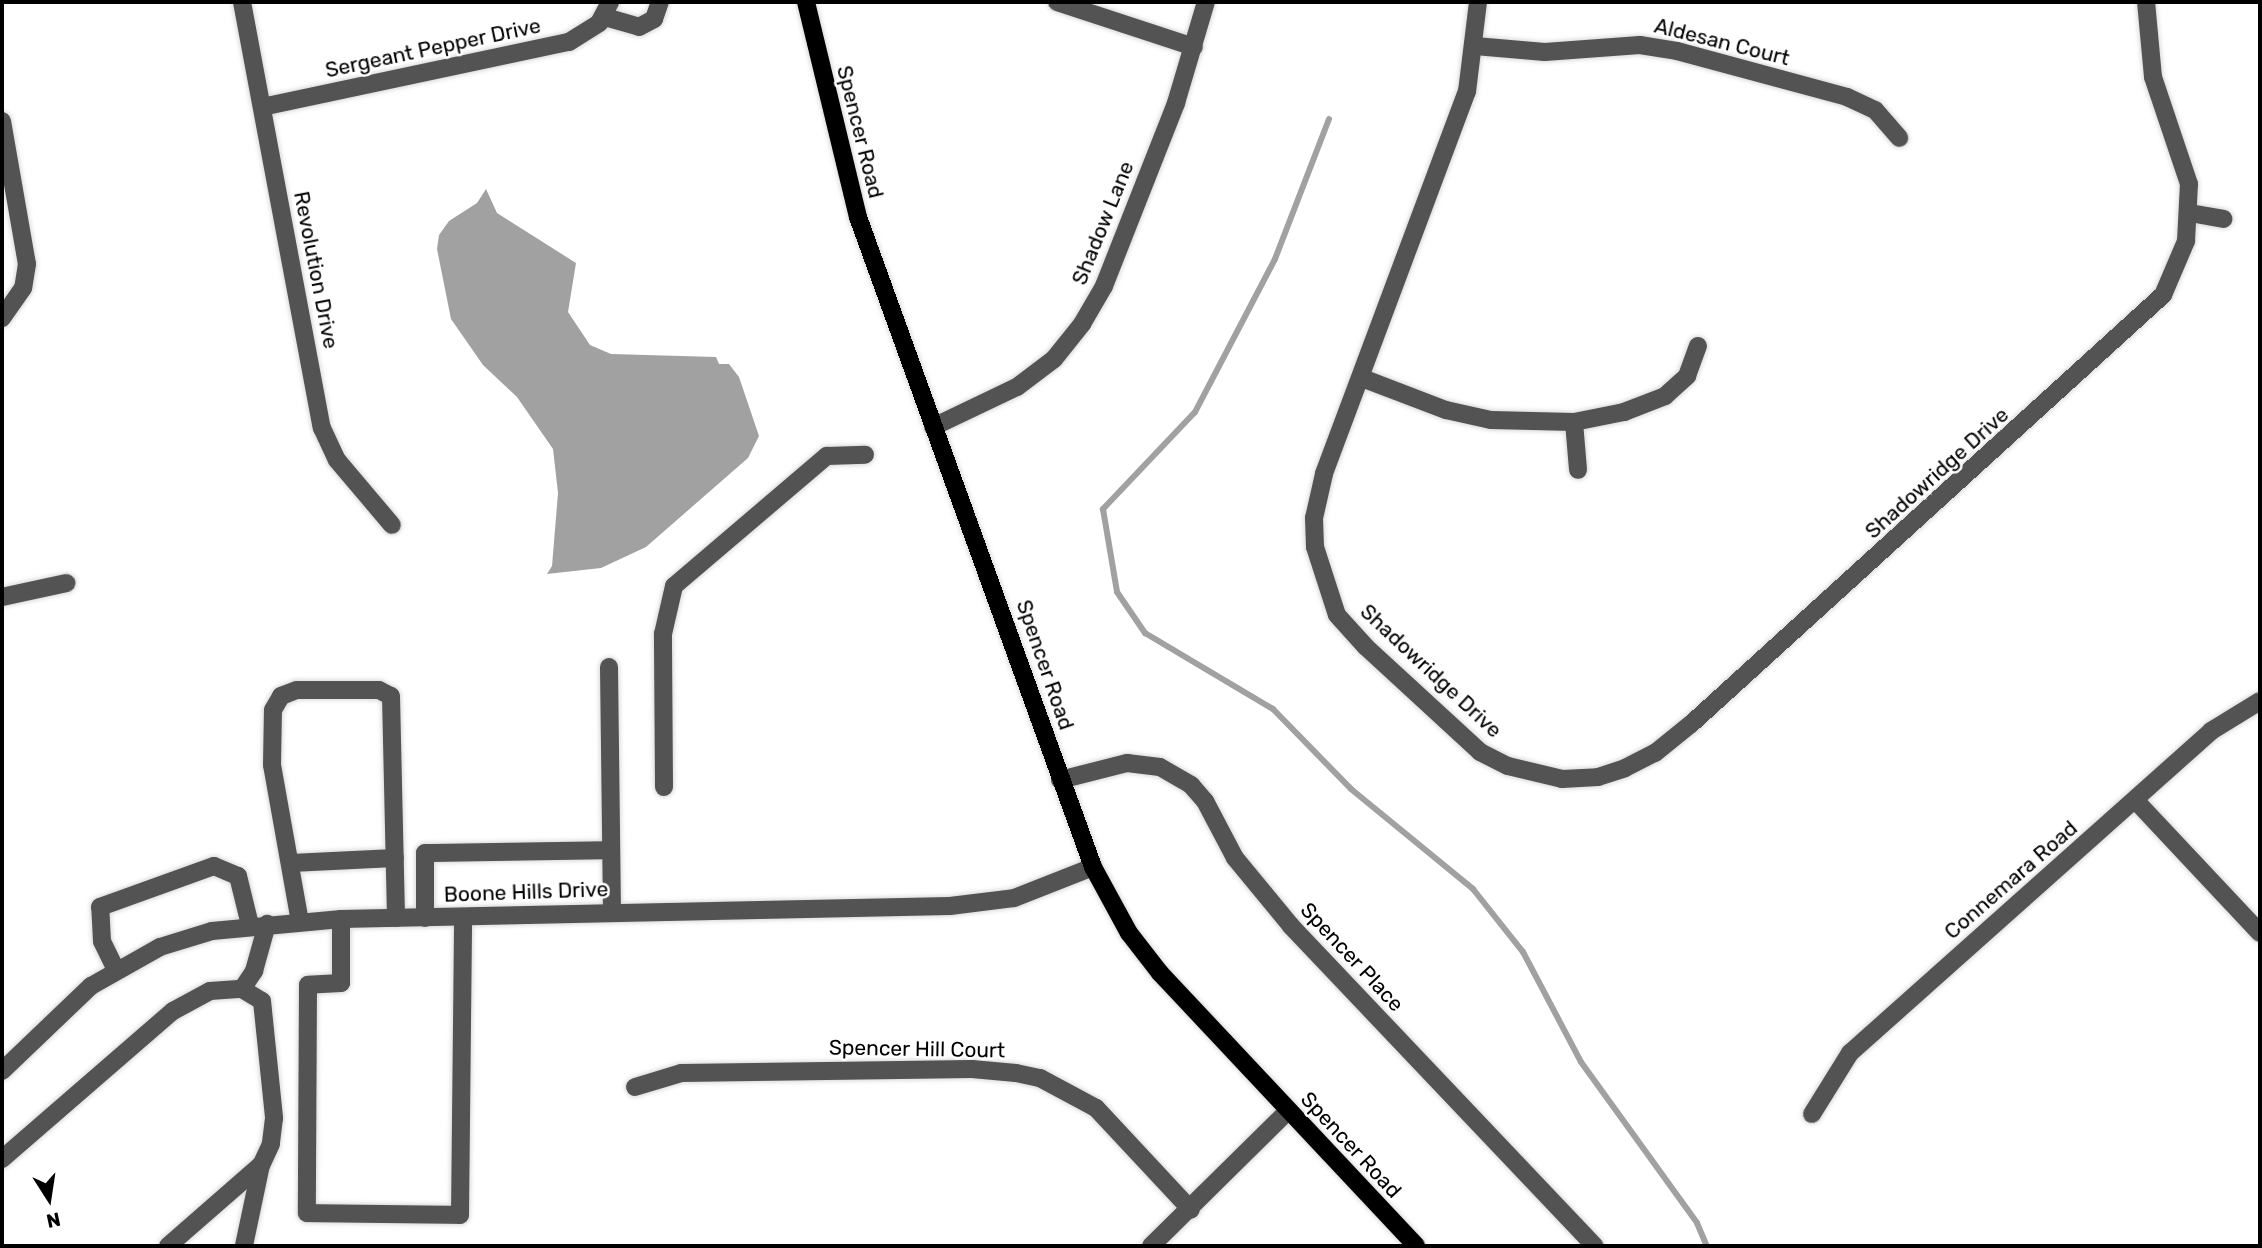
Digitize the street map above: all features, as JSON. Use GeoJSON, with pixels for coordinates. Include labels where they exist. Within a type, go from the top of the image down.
{"type":"FeatureCollection","features":[{"type":"Feature","properties":{"kind":"main road","name":"Spencer Road"},"geometry":{"type":"LineString","coordinates":[[806,2],[858,217],[1093,867],[1129,933],[1160,973],[1416,1246]]}},
{"type":"Feature","properties":{"kind":"street","name":"Revolution Drive"},"geometry":{"type":"LineString","coordinates":[[242,2],[322,428],[337,460],[392,525]]}},
{"type":"Feature","properties":{"kind":"street","name":"Sergeant Pepper Drive"},"geometry":{"type":"LineString","coordinates":[[262,107],[547,48],[587,34],[608,9],[639,27],[654,19],[660,2]]}},
{"type":"Feature","properties":{"kind":"street"},"geometry":{"type":"LineString","coordinates":[[1057,2],[1194,47]]}},
{"type":"Feature","properties":{"kind":"street","name":"Shadow Lane"},"geometry":{"type":"LineString","coordinates":[[933,427],[1017,387],[1054,359],[1082,324],[1104,286],[1194,47],[1206,2]]}},
{"type":"Feature","properties":{"kind":"street","name":"Shadowridge Drive"},"geometry":{"type":"LineString","coordinates":[[1478,2],[1475,46],[1467,91],[1324,474],[1314,518],[1323,583],[1337,615],[1480,751],[1536,775],[1598,777],[1655,753],[1691,724],[2133,327],[2163,295],[2179,266],[2190,213],[2189,184],[2153,78],[2146,2]]}},
{"type":"Feature","properties":{"kind":"street","name":"Aldesan Court"},"geometry":{"type":"LineString","coordinates":[[1475,46],[1545,52],[1640,45],[1677,51],[1847,97],[1875,110],[1899,138]]}},
{"type":"Feature","properties":{"kind":"street"},"geometry":{"type":"LineString","coordinates":[[2,121],[27,264],[23,288],[2,318]]}},
{"type":"Feature","properties":{"kind":"street"},"geometry":{"type":"LineString","coordinates":[[2190,213],[2223,219]]}},
{"type":"Feature","properties":{"kind":"street"},"geometry":{"type":"LineString","coordinates":[[1362,378],[1446,410],[1491,420],[1574,422],[1624,412],[1665,396],[1687,376],[1698,346]]}},
{"type":"Feature","properties":{"kind":"street"},"geometry":{"type":"LineString","coordinates":[[1574,422],[1578,470]]}},
{"type":"Feature","properties":{"kind":"street"},"geometry":{"type":"LineString","coordinates":[[664,787],[663,634],[667,601],[674,586],[827,456],[865,455]]}},
{"type":"Feature","properties":{"kind":"street"},"geometry":{"type":"LineString","coordinates":[[2,597],[67,583]]}},
{"type":"Feature","properties":{"kind":"street"},"geometry":{"type":"LineString","coordinates":[[608,667],[612,912]]}},
{"type":"Feature","properties":{"kind":"street"},"geometry":{"type":"LineString","coordinates":[[300,922],[272,765],[273,710],[281,696],[297,690],[379,690],[391,696],[396,918]]}},
{"type":"Feature","properties":{"kind":"street","name":"Connemara Road"},"geometry":{"type":"LineString","coordinates":[[1812,1114],[1850,1053],[2136,801],[2211,731],[2260,701]]}},
{"type":"Feature","properties":{"kind":"street","name":"Spencer Place"},"geometry":{"type":"LineString","coordinates":[[1060,779],[1127,763],[1160,767],[1191,785],[1205,801],[1235,859],[1291,926],[1595,1246]]}},
{"type":"Feature","properties":{"kind":"street"},"geometry":{"type":"LineString","coordinates":[[2136,801],[2260,933]]}},
{"type":"Feature","properties":{"kind":"street"},"geometry":{"type":"LineString","coordinates":[[425,918],[425,853],[611,850]]}},
{"type":"Feature","properties":{"kind":"street"},"geometry":{"type":"LineString","coordinates":[[291,863],[395,859]]}},
{"type":"Feature","properties":{"kind":"street"},"geometry":{"type":"LineString","coordinates":[[116,970],[102,941],[100,907],[214,866],[238,876],[259,924],[254,971],[242,989]]}},
{"type":"Feature","properties":{"kind":"street","name":"Boone Hills Drive"},"geometry":{"type":"LineString","coordinates":[[2,1071],[68,1003],[116,970],[184,939],[259,924],[341,919],[950,906],[1014,898],[1093,867]]}},
{"type":"Feature","properties":{"kind":"street"},"geometry":{"type":"LineString","coordinates":[[341,919],[341,984],[308,985],[307,1213],[460,1215],[463,916]]}},
{"type":"Feature","properties":{"kind":"street"},"geometry":{"type":"LineString","coordinates":[[2,1159],[173,1011],[210,990],[242,989],[262,1001],[274,1118],[271,1144],[261,1165],[244,1246]]}},
{"type":"Feature","properties":{"kind":"street","name":"Spencer Hill Court"},"geometry":{"type":"LineString","coordinates":[[635,1087],[681,1073],[948,1069],[1016,1073],[1062,1088],[1096,1108],[1191,1210]]}},
{"type":"Feature","properties":{"kind":"street"},"geometry":{"type":"LineString","coordinates":[[1151,1246],[1191,1210],[1288,1111]]}},
{"type":"Feature","properties":{"kind":"street"},"geometry":{"type":"LineString","coordinates":[[168,1246],[261,1165]]}},
{"type":"Feature","properties":{"kind":"shaded area"},"geometry":{"type":"Polygon","coordinates":[[[486,189],[497,213],[576,263],[568,312],[590,345],[611,354],[716,357],[719,364],[729,364],[739,377],[759,436],[748,458],[646,547],[601,568],[547,574],[552,566],[558,493],[553,449],[517,397],[483,365],[451,319],[437,249],[439,235],[449,221],[477,203],[486,189]]]}},
{"type":"Feature","properties":{"kind":"waterway"},"geometry":{"type":"LineString","coordinates":[[1329,119],[1275,259],[1195,412],[1103,509],[1117,592],[1145,633],[1273,709],[1351,789],[1473,889],[1523,952],[1581,1062],[1697,1223],[1707,1246]]}}]}
